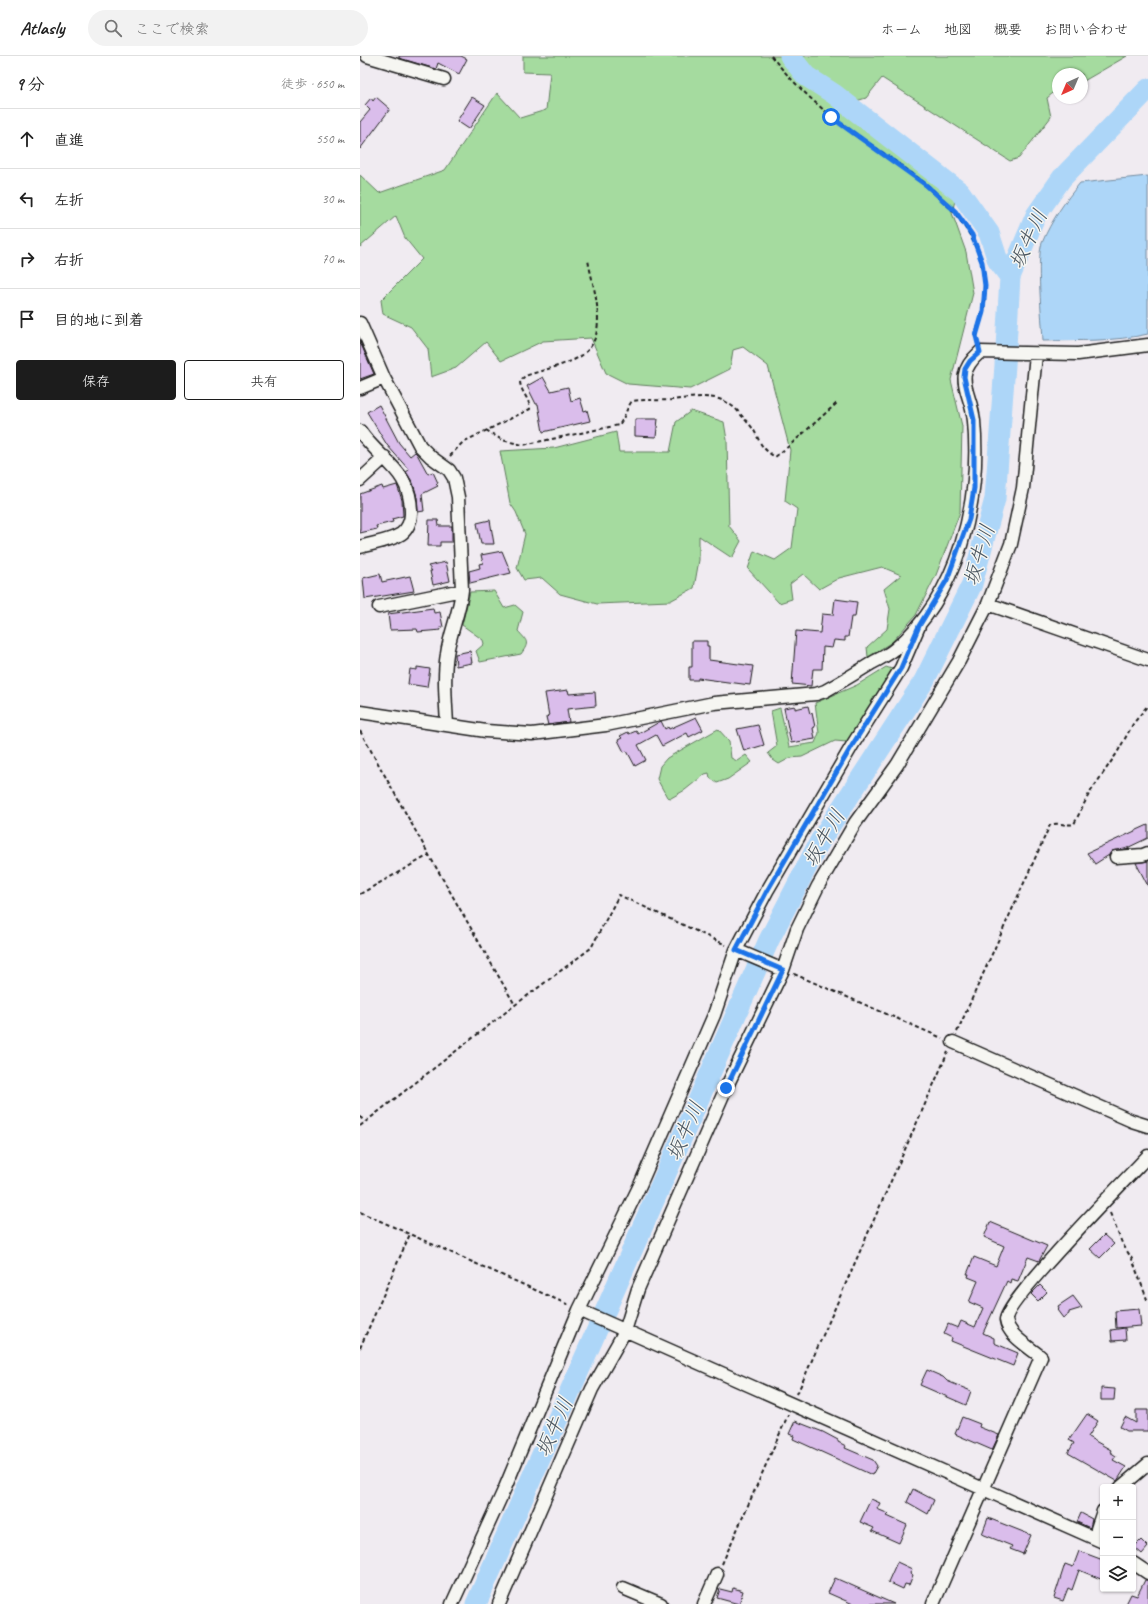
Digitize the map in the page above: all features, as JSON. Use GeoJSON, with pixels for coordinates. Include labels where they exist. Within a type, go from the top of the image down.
{"type":"FeatureCollection","features":[{"type":"Feature","properties":{"kind":"street"},"geometry":{"type":"LineString","coordinates":[[367,56],[444,79]]}},
{"type":"Feature","properties":{"kind":"street"},"geometry":{"type":"LineString","coordinates":[[360,323],[384,378],[420,446],[431,457],[443,465],[454,478],[458,498],[462,590],[460,604],[451,631],[446,656],[445,678],[447,725]]}},
{"type":"Feature","properties":{"kind":"street"},"geometry":{"type":"LineString","coordinates":[[452,1604],[505,1488],[579,1310],[649,1164],[741,952],[775,878],[849,750],[901,668],[919,626],[947,580],[969,519],[974,488],[974,420],[964,377],[968,365],[986,352],[1078,354],[1148,345]]}},
{"type":"Feature","properties":{"kind":"street"},"geometry":{"type":"LineString","coordinates":[[499,1604],[592,1389],[625,1331],[638,1289],[779,968],[818,886],[855,824],[897,765],[959,661],[988,604],[1011,544],[1023,488],[1036,354]]}},
{"type":"Feature","properties":{"kind":"street"},"geometry":{"type":"LineString","coordinates":[[360,388],[384,378]]}},
{"type":"Feature","properties":{"kind":"street"},"geometry":{"type":"LineString","coordinates":[[360,431],[368,443],[385,457],[400,473],[412,500],[411,517],[406,531],[399,536],[360,547]]}},
{"type":"Feature","properties":{"kind":"street"},"geometry":{"type":"LineString","coordinates":[[360,480],[385,457]]}},
{"type":"Feature","properties":{"kind":"street"},"geometry":{"type":"LineString","coordinates":[[379,607],[462,590]]}},
{"type":"Feature","properties":{"kind":"street"},"geometry":{"type":"LineString","coordinates":[[988,604],[1148,660]]}},
{"type":"Feature","properties":{"kind":"street"},"geometry":{"type":"LineString","coordinates":[[360,712],[486,731],[532,734],[606,725],[714,703],[816,694],[834,686],[894,650],[919,626]]}},
{"type":"Feature","properties":{"kind":"street"},"geometry":{"type":"LineString","coordinates":[[1116,857],[1143,855],[1148,853]]}},
{"type":"Feature","properties":{"kind":"street"},"geometry":{"type":"LineString","coordinates":[[741,952],[779,968]]}},
{"type":"Feature","properties":{"kind":"street"},"geometry":{"type":"LineString","coordinates":[[953,1042],[1132,1121],[1148,1126]]}},
{"type":"Feature","properties":{"kind":"street"},"geometry":{"type":"LineString","coordinates":[[933,1604],[1042,1356],[1011,1332],[1007,1325],[1006,1318],[1009,1310],[1017,1298],[1148,1156]]}},
{"type":"Feature","properties":{"kind":"street"},"geometry":{"type":"LineString","coordinates":[[579,1310],[1100,1540]]}},
{"type":"Feature","properties":{"kind":"street"},"geometry":{"type":"LineString","coordinates":[[1125,1484],[1148,1464]]}},
{"type":"Feature","properties":{"kind":"street"},"geometry":{"type":"LineString","coordinates":[[1100,1520],[1097,1529],[1100,1537]]}},
{"type":"Feature","properties":{"kind":"street"},"geometry":{"type":"LineString","coordinates":[[1136,1565],[1148,1573]]}},
{"type":"Feature","properties":{"kind":"street"},"geometry":{"type":"LineString","coordinates":[[704,1604],[718,1574]]}},
{"type":"Feature","properties":{"kind":"street"},"geometry":{"type":"LineString","coordinates":[[623,1588],[661,1604]]}},
{"type":"Feature","properties":{"kind":"path"},"geometry":{"type":"LineString","coordinates":[[771,56],[793,82],[831,117],[926,185],[955,211],[972,235],[982,262],[985,286],[983,312],[976,336],[986,352]]}},
{"type":"Feature","properties":{"kind":"path"},"geometry":{"type":"LineString","coordinates":[[443,465],[464,442],[530,409],[530,405],[520,386],[520,381],[525,376],[580,357],[588,350],[596,338],[599,322],[588,260]]}},
{"type":"Feature","properties":{"kind":"path"},"geometry":{"type":"LineString","coordinates":[[486,430],[502,440],[524,445],[619,425],[623,419],[625,410],[632,400],[671,400],[695,396],[715,398],[732,405],[751,427],[763,449],[775,457],[837,403]]}},
{"type":"Feature","properties":{"kind":"path"},"geometry":{"type":"LineString","coordinates":[[718,1574],[1050,825],[1054,824],[1068,826],[1074,824],[1089,794],[1117,753],[1132,724],[1148,705]]}},
{"type":"Feature","properties":{"kind":"path"},"geometry":{"type":"LineString","coordinates":[[360,731],[429,856],[515,1005]]}},
{"type":"Feature","properties":{"kind":"path"},"geometry":{"type":"LineString","coordinates":[[360,894],[429,856]]}},
{"type":"Feature","properties":{"kind":"path"},"geometry":{"type":"LineString","coordinates":[[360,1126],[515,1005],[591,948],[620,895],[741,952]]}},
{"type":"Feature","properties":{"kind":"path"},"geometry":{"type":"LineString","coordinates":[[779,968],[953,1042]]}},
{"type":"Feature","properties":{"kind":"path"},"geometry":{"type":"LineString","coordinates":[[360,1116],[364,1122]]}},
{"type":"Feature","properties":{"kind":"path"},"geometry":{"type":"LineString","coordinates":[[1106,1201],[1122,1243],[1132,1259],[1148,1302]]}},
{"type":"Feature","properties":{"kind":"path"},"geometry":{"type":"LineString","coordinates":[[360,1212],[579,1310]]}},
{"type":"Feature","properties":{"kind":"path"},"geometry":{"type":"LineString","coordinates":[[360,1348],[410,1234]]}},
{"type":"Feature","properties":{"kind":"green space"},"geometry":{"type":"Polygon","coordinates":[[[523,56],[785,56],[810,86],[852,114],[956,196],[952,213],[966,252],[973,293],[951,380],[962,426],[960,512],[936,575],[916,615],[892,642],[868,657],[867,647],[887,629],[890,609],[884,589],[901,575],[882,567],[839,578],[819,589],[803,574],[790,584],[792,599],[779,603],[748,569],[754,551],[775,560],[792,548],[797,509],[785,501],[790,450],[768,366],[743,347],[733,350],[730,369],[690,389],[628,384],[606,373],[591,338],[543,341],[501,361],[486,342],[456,368],[431,377],[428,349],[411,327],[383,314],[381,300],[422,259],[405,238],[396,216],[360,247],[360,175],[379,193],[445,170],[497,93],[520,118],[546,110],[550,73],[523,72],[523,56]]]}},
{"type":"Feature","properties":{"kind":"green space"},"geometry":{"type":"Polygon","coordinates":[[[799,56],[1127,56],[1088,79],[1088,68],[1052,68],[1052,94],[1047,98],[1051,117],[1019,158],[1010,161],[882,78],[866,98],[856,101],[818,76],[799,56]]]}},
{"type":"Feature","properties":{"kind":"green space"},"geometry":{"type":"Polygon","coordinates":[[[691,411],[724,422],[727,440],[729,526],[741,541],[732,558],[699,536],[699,560],[694,588],[670,601],[597,604],[560,594],[542,578],[524,580],[517,568],[525,534],[516,512],[510,503],[500,451],[554,448],[616,432],[619,452],[670,452],[676,422],[691,411]]]}},
{"type":"Feature","properties":{"kind":"green space"},"geometry":{"type":"Polygon","coordinates":[[[494,591],[504,608],[515,605],[523,612],[518,631],[526,642],[526,647],[521,654],[480,662],[476,651],[484,644],[483,640],[462,625],[470,592],[494,591]]]}},
{"type":"Feature","properties":{"kind":"green space"},"geometry":{"type":"Polygon","coordinates":[[[886,667],[892,669],[852,738],[847,742],[835,741],[802,757],[790,758],[779,764],[773,760],[768,753],[777,746],[771,711],[780,708],[789,747],[815,743],[819,733],[815,703],[857,685],[886,667]]]}},
{"type":"Feature","properties":{"kind":"green space"},"geometry":{"type":"Polygon","coordinates":[[[718,729],[729,741],[731,758],[737,761],[746,755],[752,762],[728,779],[717,783],[710,778],[709,773],[705,774],[685,790],[671,798],[667,797],[657,779],[660,766],[667,758],[718,729]]]}},
{"type":"Feature","properties":{"kind":"water"},"geometry":{"type":"Polygon","coordinates":[[[1148,176],[1148,334],[1135,337],[1109,339],[1043,341],[1039,276],[1040,251],[1042,243],[1059,212],[1080,183],[1148,176]]]}},
{"type":"Feature","properties":{"kind":"building"},"geometry":{"type":"Polygon","coordinates":[[[399,56],[461,56],[467,59],[459,74],[438,63],[436,69],[399,58],[399,56]]]}},
{"type":"Feature","properties":{"kind":"building"},"geometry":{"type":"Polygon","coordinates":[[[376,97],[390,109],[360,149],[360,122],[370,110],[365,105],[371,98],[373,101],[376,97]]]}},
{"type":"Feature","properties":{"kind":"building"},"geometry":{"type":"Polygon","coordinates":[[[472,97],[485,105],[469,129],[457,121],[472,97]]]}},
{"type":"Feature","properties":{"kind":"building"},"geometry":{"type":"Polygon","coordinates":[[[360,342],[374,374],[360,379],[360,342]]]}},
{"type":"Feature","properties":{"kind":"building"},"geometry":{"type":"Polygon","coordinates":[[[543,377],[551,391],[568,387],[571,401],[580,398],[584,411],[587,410],[590,421],[543,432],[538,404],[536,404],[527,386],[543,377]]]}},
{"type":"Feature","properties":{"kind":"building"},"geometry":{"type":"Polygon","coordinates":[[[379,405],[399,443],[410,456],[415,452],[417,454],[428,474],[433,472],[438,483],[436,484],[438,486],[422,494],[424,511],[418,512],[417,497],[413,483],[406,472],[409,470],[387,445],[367,412],[379,405]]]}},
{"type":"Feature","properties":{"kind":"building"},"geometry":{"type":"Polygon","coordinates":[[[635,419],[658,419],[656,437],[635,436],[635,419]]]}},
{"type":"Feature","properties":{"kind":"building"},"geometry":{"type":"Polygon","coordinates":[[[397,485],[402,500],[403,516],[392,519],[393,522],[376,526],[377,529],[360,533],[360,494],[382,486],[383,489],[397,485]]]}},
{"type":"Feature","properties":{"kind":"building"},"geometry":{"type":"Polygon","coordinates":[[[429,520],[438,520],[439,526],[452,526],[452,542],[440,542],[440,546],[428,546],[429,520]]]}},
{"type":"Feature","properties":{"kind":"building"},"geometry":{"type":"Polygon","coordinates":[[[490,520],[494,544],[481,544],[477,523],[490,520]]]}},
{"type":"Feature","properties":{"kind":"building"},"geometry":{"type":"Polygon","coordinates":[[[502,551],[511,573],[470,583],[469,571],[480,568],[479,564],[483,563],[481,555],[502,551]]]}},
{"type":"Feature","properties":{"kind":"building"},"geometry":{"type":"Polygon","coordinates":[[[446,562],[450,581],[433,585],[430,571],[432,571],[428,566],[446,562]]]}},
{"type":"Feature","properties":{"kind":"building"},"geometry":{"type":"Polygon","coordinates":[[[380,574],[382,582],[410,576],[414,591],[365,599],[363,578],[380,574]]]}},
{"type":"Feature","properties":{"kind":"building"},"geometry":{"type":"Polygon","coordinates":[[[835,599],[857,602],[855,617],[851,617],[848,637],[845,637],[845,641],[834,640],[832,648],[823,647],[822,669],[813,669],[811,686],[792,684],[796,631],[820,633],[822,614],[833,615],[835,599]]]}},
{"type":"Feature","properties":{"kind":"building"},"geometry":{"type":"Polygon","coordinates":[[[433,608],[434,613],[440,612],[443,627],[440,627],[441,630],[418,632],[417,629],[390,630],[388,614],[433,608]]]}},
{"type":"Feature","properties":{"kind":"building"},"geometry":{"type":"Polygon","coordinates":[[[692,641],[707,641],[707,646],[709,646],[709,660],[753,666],[750,685],[698,678],[698,680],[689,680],[689,667],[692,667],[692,641]]]}},
{"type":"Feature","properties":{"kind":"building"},"geometry":{"type":"Polygon","coordinates":[[[470,651],[472,663],[456,666],[455,654],[470,651]]]}},
{"type":"Feature","properties":{"kind":"building"},"geometry":{"type":"Polygon","coordinates":[[[417,667],[430,669],[427,687],[408,684],[410,669],[417,670],[417,667]]]}},
{"type":"Feature","properties":{"kind":"building"},"geometry":{"type":"Polygon","coordinates":[[[568,690],[569,694],[595,692],[596,706],[567,709],[569,722],[548,725],[546,717],[549,716],[545,693],[568,690]]]}},
{"type":"Feature","properties":{"kind":"building"},"geometry":{"type":"Polygon","coordinates":[[[795,706],[795,709],[808,706],[810,714],[812,713],[815,727],[813,728],[815,739],[791,743],[784,708],[795,706]]]}},
{"type":"Feature","properties":{"kind":"building"},"geometry":{"type":"Polygon","coordinates":[[[696,717],[703,730],[689,737],[687,733],[662,746],[656,735],[638,745],[646,760],[635,766],[627,751],[624,752],[618,740],[622,738],[620,736],[628,732],[629,734],[636,731],[638,734],[661,721],[665,729],[668,727],[669,729],[696,717]]]}},
{"type":"Feature","properties":{"kind":"building"},"geometry":{"type":"Polygon","coordinates":[[[758,725],[764,745],[744,751],[737,729],[758,725]]]}},
{"type":"Feature","properties":{"kind":"building"},"geometry":{"type":"Polygon","coordinates":[[[1148,825],[1148,838],[1125,849],[1112,851],[1109,855],[1095,864],[1087,853],[1148,825]]]}},
{"type":"Feature","properties":{"kind":"building"},"geometry":{"type":"Polygon","coordinates":[[[1148,861],[1148,886],[1136,863],[1148,861]]]}},
{"type":"Feature","properties":{"kind":"building"},"geometry":{"type":"Polygon","coordinates":[[[990,1222],[1047,1246],[1039,1261],[1028,1257],[1018,1281],[1011,1279],[1010,1283],[1007,1281],[983,1333],[994,1338],[994,1343],[1018,1353],[1013,1366],[951,1341],[952,1338],[944,1334],[948,1324],[958,1328],[961,1321],[975,1327],[983,1308],[969,1302],[978,1281],[968,1277],[969,1274],[967,1274],[974,1257],[996,1266],[1004,1246],[984,1237],[990,1222]]]}},
{"type":"Feature","properties":{"kind":"building"},"geometry":{"type":"Polygon","coordinates":[[[1104,1235],[1114,1244],[1100,1258],[1090,1249],[1104,1235]]]}},
{"type":"Feature","properties":{"kind":"building"},"geometry":{"type":"Polygon","coordinates":[[[1040,1285],[1047,1292],[1038,1301],[1031,1294],[1040,1285]]]}},
{"type":"Feature","properties":{"kind":"building"},"geometry":{"type":"Polygon","coordinates":[[[1073,1296],[1082,1308],[1069,1312],[1069,1314],[1063,1318],[1057,1310],[1059,1308],[1058,1306],[1073,1296]]]}},
{"type":"Feature","properties":{"kind":"building"},"geometry":{"type":"Polygon","coordinates":[[[1139,1309],[1141,1326],[1116,1328],[1115,1311],[1139,1309]]]}},
{"type":"Feature","properties":{"kind":"building"},"geometry":{"type":"Polygon","coordinates":[[[1125,1328],[1126,1340],[1112,1341],[1111,1330],[1125,1328]]]}},
{"type":"Feature","properties":{"kind":"building"},"geometry":{"type":"Polygon","coordinates":[[[927,1370],[943,1377],[947,1381],[971,1391],[966,1405],[920,1385],[927,1370]]]}},
{"type":"Feature","properties":{"kind":"building"},"geometry":{"type":"Polygon","coordinates":[[[1101,1388],[1115,1389],[1114,1400],[1101,1400],[1101,1388]]]}},
{"type":"Feature","properties":{"kind":"building"},"geometry":{"type":"Polygon","coordinates":[[[1136,1410],[1148,1410],[1148,1431],[1127,1431],[1120,1427],[1125,1417],[1136,1423],[1136,1410]]]}},
{"type":"Feature","properties":{"kind":"building"},"geometry":{"type":"Polygon","coordinates":[[[1087,1414],[1098,1421],[1088,1437],[1111,1450],[1110,1452],[1116,1456],[1113,1460],[1126,1467],[1117,1481],[1068,1453],[1074,1443],[1069,1440],[1087,1414]]]}},
{"type":"Feature","properties":{"kind":"building"},"geometry":{"type":"Polygon","coordinates":[[[962,1417],[980,1424],[979,1427],[999,1435],[992,1450],[955,1434],[962,1417]]]}},
{"type":"Feature","properties":{"kind":"building"},"geometry":{"type":"Polygon","coordinates":[[[795,1421],[823,1432],[838,1440],[838,1442],[846,1446],[845,1448],[873,1460],[877,1466],[872,1475],[793,1439],[794,1436],[789,1434],[795,1421]]]}},
{"type":"Feature","properties":{"kind":"building"},"geometry":{"type":"Polygon","coordinates":[[[913,1489],[934,1500],[928,1514],[907,1502],[913,1489]]]}},
{"type":"Feature","properties":{"kind":"building"},"geometry":{"type":"Polygon","coordinates":[[[871,1499],[880,1503],[877,1509],[889,1514],[887,1516],[907,1525],[899,1543],[872,1531],[874,1528],[860,1522],[871,1499]]]}},
{"type":"Feature","properties":{"kind":"building"},"geometry":{"type":"Polygon","coordinates":[[[1081,1513],[1092,1519],[1090,1528],[1077,1522],[1081,1513]]]}},
{"type":"Feature","properties":{"kind":"building"},"geometry":{"type":"Polygon","coordinates":[[[988,1518],[1031,1535],[1023,1554],[1010,1549],[1012,1546],[982,1534],[988,1518]]]}},
{"type":"Feature","properties":{"kind":"building"},"geometry":{"type":"Polygon","coordinates":[[[1141,1540],[1148,1547],[1142,1554],[1136,1549],[1136,1545],[1141,1540]]]}},
{"type":"Feature","properties":{"kind":"building"},"geometry":{"type":"Polygon","coordinates":[[[1079,1551],[1100,1559],[1100,1579],[1079,1570],[1072,1590],[1068,1588],[1063,1601],[1054,1598],[1065,1564],[1073,1567],[1079,1551]]]}},
{"type":"Feature","properties":{"kind":"building"},"geometry":{"type":"Polygon","coordinates":[[[897,1562],[912,1569],[910,1573],[913,1575],[909,1585],[905,1584],[903,1589],[888,1582],[897,1562]]]}},
{"type":"Feature","properties":{"kind":"building"},"geometry":{"type":"Polygon","coordinates":[[[835,1578],[894,1604],[853,1604],[828,1593],[835,1578]]]}},
{"type":"Feature","properties":{"kind":"building"},"geometry":{"type":"Polygon","coordinates":[[[1145,1580],[1148,1580],[1148,1604],[1126,1604],[1131,1594],[1137,1596],[1145,1580]]]}},
{"type":"Feature","properties":{"kind":"building"},"geometry":{"type":"Polygon","coordinates":[[[733,1588],[743,1591],[739,1604],[717,1598],[720,1589],[732,1592],[733,1588]]]}},
{"type":"Feature","properties":{"kind":"waterway"},"geometry":{"type":"LineString","coordinates":[[790,56],[806,76],[834,94],[960,192],[989,233],[998,261],[1010,277]]}},
{"type":"Feature","properties":{"kind":"waterway","name":"坂牛川"},"geometry":{"type":"LineString","coordinates":[[476,1604],[769,940],[820,841],[924,681],[972,584],[995,499],[1010,277],[1036,215],[1062,178],[1148,89]]}},
{"type":"Feature","properties":{"kind":"route"},"geometry":{"type":"LineString","coordinates":[[726,1088],[783,970],[736,950],[767,891],[853,744],[901,668],[919,626],[947,580],[969,519],[974,488],[974,420],[964,377],[965,369],[970,361],[980,352],[976,336],[983,312],[985,286],[982,262],[972,235],[955,211],[926,185],[831,117]]}}]}
